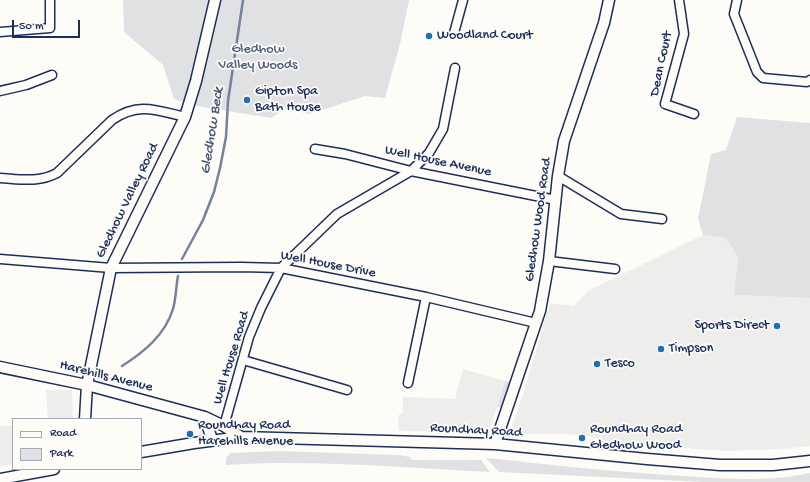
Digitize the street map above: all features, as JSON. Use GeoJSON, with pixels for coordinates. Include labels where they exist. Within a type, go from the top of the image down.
{"type":"FeatureCollection","features":[{"type":"Feature","properties":{"kind":"street"},"geometry":{"type":"LineString","coordinates":[[0,32],[50,28],[50,0]]}},
{"type":"Feature","properties":{"kind":"street","name":"Gledhow Valley Road"},"geometry":{"type":"LineString","coordinates":[[85,418],[87,385],[111,268],[185,117],[196,81],[215,0]]}},
{"type":"Feature","properties":{"kind":"street"},"geometry":{"type":"LineString","coordinates":[[454,33],[462,0]]}},
{"type":"Feature","properties":{"kind":"street","name":"Gledhow Wood Road"},"geometry":{"type":"LineString","coordinates":[[496,444],[536,323],[549,261],[558,176],[564,141],[604,24],[610,0]]}},
{"type":"Feature","properties":{"kind":"street","name":"Dean Court"},"geometry":{"type":"LineString","coordinates":[[679,0],[684,34],[665,104],[694,114]]}},
{"type":"Feature","properties":{"kind":"street"},"geometry":{"type":"LineString","coordinates":[[737,0],[734,14],[757,72],[763,78],[807,82],[810,80]]}},
{"type":"Feature","properties":{"kind":"street","name":"Well House Road"},"geometry":{"type":"LineString","coordinates":[[224,426],[249,337],[261,308],[281,268],[337,214],[411,171],[429,153],[443,129],[455,68]]}},
{"type":"Feature","properties":{"kind":"street"},"geometry":{"type":"LineString","coordinates":[[0,91],[26,85],[52,75]]}},
{"type":"Feature","properties":{"kind":"street"},"geometry":{"type":"LineString","coordinates":[[0,178],[40,180],[49,178],[57,173],[112,120],[133,109],[148,109],[185,117]]}},
{"type":"Feature","properties":{"kind":"street","name":"Well House Avenue"},"geometry":{"type":"LineString","coordinates":[[314,149],[345,154],[411,171],[556,200]]}},
{"type":"Feature","properties":{"kind":"street"},"geometry":{"type":"LineString","coordinates":[[558,176],[621,214],[662,219]]}},
{"type":"Feature","properties":{"kind":"street","name":"Well House Drive"},"geometry":{"type":"LineString","coordinates":[[0,259],[111,268],[281,268],[426,298],[536,323]]}},
{"type":"Feature","properties":{"kind":"street"},"geometry":{"type":"LineString","coordinates":[[549,261],[615,269]]}},
{"type":"Feature","properties":{"kind":"street"},"geometry":{"type":"LineString","coordinates":[[408,383],[426,298]]}},
{"type":"Feature","properties":{"kind":"street"},"geometry":{"type":"LineString","coordinates":[[243,360],[347,390]]}},
{"type":"Feature","properties":{"kind":"street","name":"Harehills Avenue"},"geometry":{"type":"LineString","coordinates":[[0,368],[87,385],[205,417],[224,426],[241,437]]}},
{"type":"Feature","properties":{"kind":"street"},"geometry":{"type":"LineString","coordinates":[[205,417],[212,440]]}},
{"type":"Feature","properties":{"kind":"street","name":"Roundhay Road"},"geometry":{"type":"LineString","coordinates":[[142,452],[212,440],[241,437],[496,444],[720,465],[773,465],[810,461]]}},
{"type":"Feature","properties":{"kind":"street"},"geometry":{"type":"LineString","coordinates":[[0,479],[49,470]]}},
{"type":"Feature","properties":{"kind":"shaded area"},"geometry":{"type":"Polygon","coordinates":[[[703,235],[726,238],[738,257],[734,295],[810,298],[810,446],[783,449],[726,451],[616,443],[587,436],[568,434],[519,434],[515,432],[512,426],[525,388],[550,303],[574,306],[588,291],[703,235]]]}},
{"type":"Feature","properties":{"kind":"shaded area"},"geometry":{"type":"Polygon","coordinates":[[[463,369],[505,381],[489,432],[399,431],[398,416],[403,412],[403,397],[455,399],[463,369]]]}},
{"type":"Feature","properties":{"kind":"shaded area"},"geometry":{"type":"Polygon","coordinates":[[[46,390],[72,390],[73,418],[48,418],[46,390]]]}},
{"type":"Feature","properties":{"kind":"shaded area"},"geometry":{"type":"Polygon","coordinates":[[[12,425],[12,464],[0,467],[0,426],[12,425]]]}},
{"type":"Feature","properties":{"kind":"green space","name":"Gledhow Valley Woods"},"geometry":{"type":"Polygon","coordinates":[[[123,0],[409,0],[400,44],[385,98],[365,96],[310,114],[285,109],[271,118],[197,106],[174,99],[163,65],[124,32],[123,0]]]}},
{"type":"Feature","properties":{"kind":"green space"},"geometry":{"type":"Polygon","coordinates":[[[737,117],[810,123],[810,298],[734,295],[738,257],[726,238],[703,235],[698,219],[711,154],[726,150],[737,117]]]}},
{"type":"Feature","properties":{"kind":"green space"},"geometry":{"type":"Polygon","coordinates":[[[505,381],[511,382],[502,407],[497,407],[505,381]]]}},
{"type":"Feature","properties":{"kind":"green space"},"geometry":{"type":"Polygon","coordinates":[[[278,451],[397,455],[411,457],[411,460],[481,460],[490,472],[292,463],[226,465],[226,458],[230,453],[278,451]]]}},
{"type":"Feature","properties":{"kind":"green space"},"geometry":{"type":"Polygon","coordinates":[[[486,458],[609,470],[715,478],[763,479],[810,473],[810,482],[703,482],[499,472],[486,458]]]}},
{"type":"Feature","properties":{"kind":"waterway","name":"Gledhow Beck"},"geometry":{"type":"LineString","coordinates":[[182,259],[203,220],[214,192],[220,168],[226,137],[228,101],[243,0]]}},
{"type":"Feature","properties":{"kind":"waterway","name":"Gledhow Beck"},"geometry":{"type":"LineString","coordinates":[[122,366],[146,349],[165,327],[173,309],[178,276]]}},
{"type":"Feature","properties":{"kind":"place","name":"Woodland Court"},"geometry":{"type":"Point","coordinates":[429,36]}},
{"type":"Feature","properties":{"kind":"place","name":"Gipton Spa Bath House"},"geometry":{"type":"Point","coordinates":[247,100]}},
{"type":"Feature","properties":{"kind":"place","name":"Sports Direct"},"geometry":{"type":"Point","coordinates":[777,326]}},
{"type":"Feature","properties":{"kind":"place","name":"Timpson"},"geometry":{"type":"Point","coordinates":[661,349]}},
{"type":"Feature","properties":{"kind":"place","name":"Tesco"},"geometry":{"type":"Point","coordinates":[597,364]}},
{"type":"Feature","properties":{"kind":"place","name":"Roundhay Road Harehills Avenue"},"geometry":{"type":"Point","coordinates":[190,434]}},
{"type":"Feature","properties":{"kind":"place","name":"Roundhay Road Gledhow Wood"},"geometry":{"type":"Point","coordinates":[582,438]}}]}
